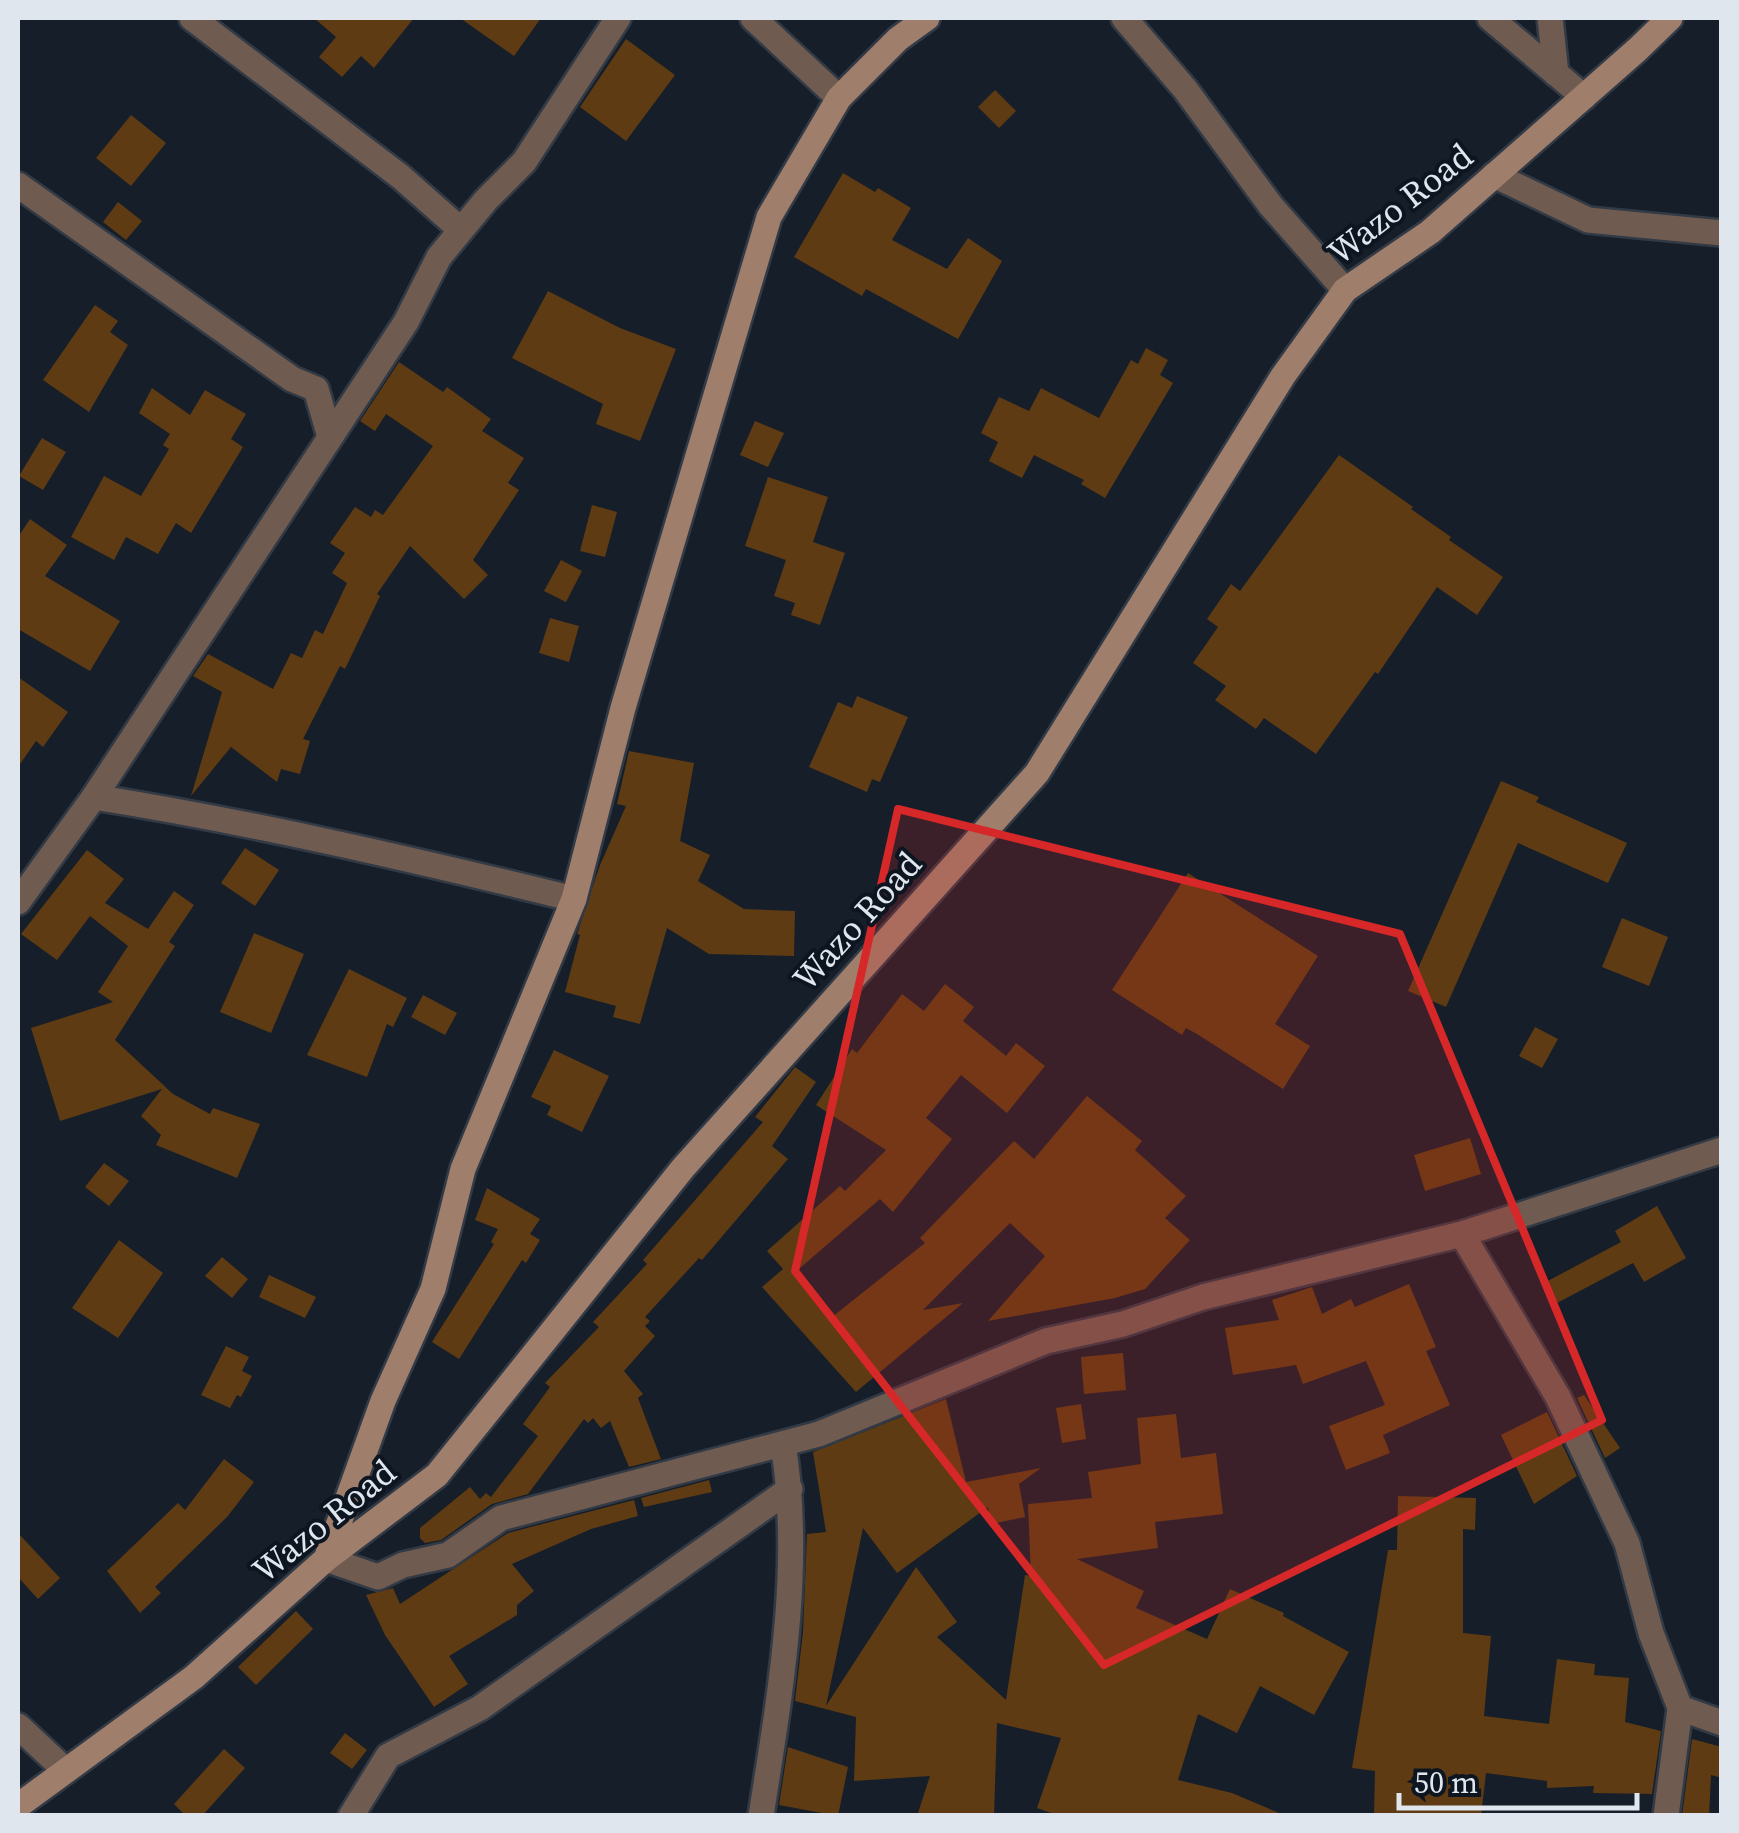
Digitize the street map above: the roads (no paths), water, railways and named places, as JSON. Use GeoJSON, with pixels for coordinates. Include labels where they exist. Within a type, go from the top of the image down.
{"type":"FeatureCollection","features":[{"type":"Feature","properties":{"kind":"main road"},"geometry":{"type":"LineString","coordinates":[[326,1559],[383,1401],[433,1289],[463,1169],[574,899],[623,708],[769,218],[840,98],[898,39],[926,18]]}},
{"type":"Feature","properties":{"kind":"main road","name":"Wazo Road"},"geometry":{"type":"LineString","coordinates":[[18,1806],[194,1678],[326,1559],[437,1475],[683,1168],[1037,772],[1282,376],[1345,290],[1430,232],[1670,18]]}},
{"type":"Feature","properties":{"kind":"street"},"geometry":{"type":"LineString","coordinates":[[192,18],[401,177],[462,230]]}},
{"type":"Feature","properties":{"kind":"street"},"geometry":{"type":"LineString","coordinates":[[18,902],[94,797],[406,322],[439,257],[524,162],[618,18]]}},
{"type":"Feature","properties":{"kind":"street"},"geometry":{"type":"LineString","coordinates":[[753,18],[840,98]]}},
{"type":"Feature","properties":{"kind":"street"},"geometry":{"type":"LineString","coordinates":[[1124,18],[1184,89],[1271,206],[1345,290]]}},
{"type":"Feature","properties":{"kind":"street"},"geometry":{"type":"LineString","coordinates":[[1490,18],[1584,97]]}},
{"type":"Feature","properties":{"kind":"street"},"geometry":{"type":"LineString","coordinates":[[1550,18],[1556,74]]}},
{"type":"Feature","properties":{"kind":"street"},"geometry":{"type":"LineString","coordinates":[[1494,175],[1588,220],[1722,233]]}},
{"type":"Feature","properties":{"kind":"street"},"geometry":{"type":"LineString","coordinates":[[18,185],[292,380],[316,389],[330,437]]}},
{"type":"Feature","properties":{"kind":"street"},"geometry":{"type":"LineString","coordinates":[[94,797],[214,816],[367,848],[574,899]]}},
{"type":"Feature","properties":{"kind":"street"},"geometry":{"type":"LineString","coordinates":[[326,1559],[378,1577],[403,1565],[448,1556],[502,1518],[819,1434],[1046,1341],[1462,1234],[1722,1150]]}},
{"type":"Feature","properties":{"kind":"street"},"geometry":{"type":"LineString","coordinates":[[1462,1234],[1558,1398],[1626,1543],[1651,1633],[1680,1708],[1666,1816]]}},
{"type":"Feature","properties":{"kind":"street"},"geometry":{"type":"LineString","coordinates":[[761,1816],[785,1649],[790,1569],[790,1488],[782,1444]]}},
{"type":"Feature","properties":{"kind":"street"},"geometry":{"type":"LineString","coordinates":[[351,1816],[388,1756],[480,1708],[790,1488]]}},
{"type":"Feature","properties":{"kind":"street"},"geometry":{"type":"LineString","coordinates":[[1680,1708],[1722,1723]]}},
{"type":"Feature","properties":{"kind":"street"},"geometry":{"type":"LineString","coordinates":[[18,1726],[65,1770]]}}]}
